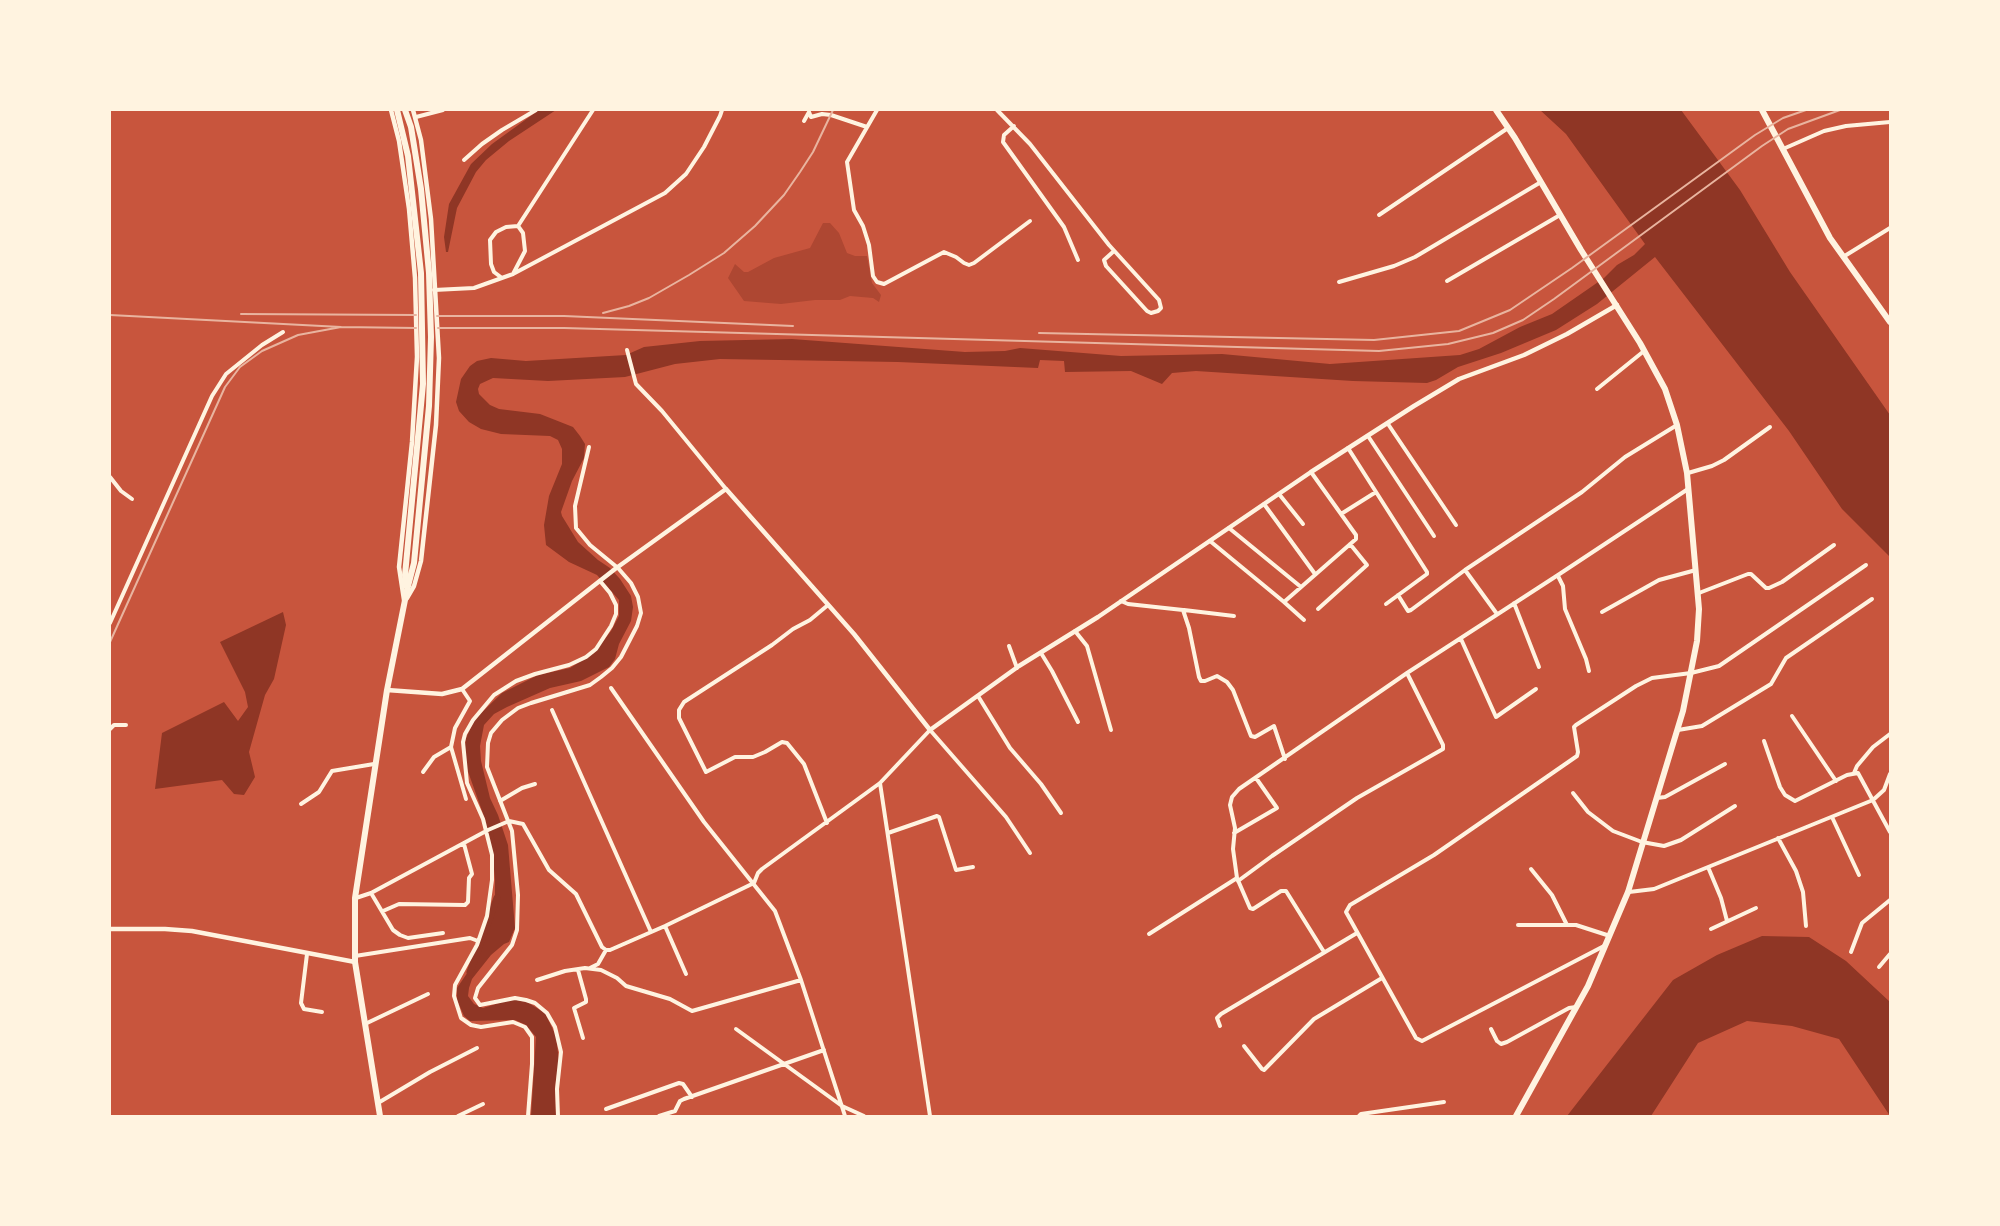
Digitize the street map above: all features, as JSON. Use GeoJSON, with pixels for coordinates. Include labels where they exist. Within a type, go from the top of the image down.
{"type":"FeatureCollection","features":[{"type":"Feature","properties":{"kind":"main road"},"geometry":{"type":"LineString","coordinates":[[397,110],[413,190],[420,273],[423,373],[405,575],[407,590]]}},
{"type":"Feature","properties":{"kind":"main road"},"geometry":{"type":"LineString","coordinates":[[380,1116],[355,959],[355,898],[387,690],[414,563],[429,406],[431,338],[429,273],[421,189],[411,127],[405,110]]}},
{"type":"Feature","properties":{"kind":"main road"},"geometry":{"type":"LineString","coordinates":[[1496,110],[1509,127],[1560,215],[1616,303],[1665,389],[1677,425],[1687,473],[1699,592],[1697,640],[1691,673],[1657,798],[1628,892],[1593,976],[1516,1116]]}},
{"type":"Feature","properties":{"kind":"main road"},"geometry":{"type":"LineString","coordinates":[[1762,110],[1842,257],[1890,322]]}},
{"type":"Feature","properties":{"kind":"street"},"geometry":{"type":"LineString","coordinates":[[390,110],[404,169],[413,247],[417,357],[412,442],[399,567],[404,603]]}},
{"type":"Feature","properties":{"kind":"street"},"geometry":{"type":"LineString","coordinates":[[404,603],[414,586],[421,561],[436,425],[439,358],[428,192],[421,140],[413,110]]}},
{"type":"Feature","properties":{"kind":"street"},"geometry":{"type":"LineString","coordinates":[[416,117],[443,110]]}},
{"type":"Feature","properties":{"kind":"street"},"geometry":{"type":"LineString","coordinates":[[464,160],[482,144],[536,110]]}},
{"type":"Feature","properties":{"kind":"street"},"geometry":{"type":"LineString","coordinates":[[518,226],[593,110]]}},
{"type":"Feature","properties":{"kind":"street"},"geometry":{"type":"LineString","coordinates":[[415,291],[474,288],[513,274],[665,193],[687,174],[704,147],[722,110]]}},
{"type":"Feature","properties":{"kind":"street"},"geometry":{"type":"LineString","coordinates":[[878,110],[847,162],[854,210],[863,226],[869,245],[873,276],[878,282],[884,284],[944,252],[956,256],[969,265],[974,263],[1030,220]]}},
{"type":"Feature","properties":{"kind":"street"},"geometry":{"type":"LineString","coordinates":[[997,110],[1015,126],[1114,251],[1159,300],[1161,308],[1158,311],[1151,313],[1147,311],[1106,266],[1104,260],[1114,251]]}},
{"type":"Feature","properties":{"kind":"street"},"geometry":{"type":"LineString","coordinates":[[810,111],[811,117],[822,114],[831,115],[867,127]]}},
{"type":"Feature","properties":{"kind":"street"},"geometry":{"type":"LineString","coordinates":[[804,121],[810,111]]}},
{"type":"Feature","properties":{"kind":"street"},"geometry":{"type":"LineString","coordinates":[[1783,149],[1824,131],[1858,124],[1890,122]]}},
{"type":"Feature","properties":{"kind":"street"},"geometry":{"type":"LineString","coordinates":[[1015,126],[1004,135],[1003,142],[1064,227],[1078,260]]}},
{"type":"Feature","properties":{"kind":"street"},"geometry":{"type":"LineString","coordinates":[[1379,214],[1509,127]]}},
{"type":"Feature","properties":{"kind":"street"},"geometry":{"type":"LineString","coordinates":[[1339,282],[1394,266],[1415,257],[1541,182]]}},
{"type":"Feature","properties":{"kind":"street"},"geometry":{"type":"LineString","coordinates":[[1447,281],[1560,215]]}},
{"type":"Feature","properties":{"kind":"street"},"geometry":{"type":"LineString","coordinates":[[513,274],[525,251],[523,233],[518,226]]}},
{"type":"Feature","properties":{"kind":"street"},"geometry":{"type":"LineString","coordinates":[[502,278],[494,272],[490,264],[490,240],[496,232],[506,227],[518,226]]}},
{"type":"Feature","properties":{"kind":"street"},"geometry":{"type":"LineString","coordinates":[[1842,257],[1890,228]]}},
{"type":"Feature","properties":{"kind":"street"},"geometry":{"type":"LineString","coordinates":[[588,969],[598,964],[606,950],[665,926],[754,883],[758,873],[880,783],[930,730],[1017,668],[1121,602],[1348,448],[1459,379],[1524,355],[1568,334],[1616,303]]}},
{"type":"Feature","properties":{"kind":"street"},"geometry":{"type":"LineString","coordinates":[[110,623],[212,396],[226,374],[262,345],[283,332]]}},
{"type":"Feature","properties":{"kind":"street"},"geometry":{"type":"LineString","coordinates":[[627,350],[634,380],[726,489],[873,656],[930,730],[1006,817],[1030,853]]}},
{"type":"Feature","properties":{"kind":"street"},"geometry":{"type":"LineString","coordinates":[[1597,389],[1645,351]]}},
{"type":"Feature","properties":{"kind":"street"},"geometry":{"type":"LineString","coordinates":[[417,357],[439,358]]}},
{"type":"Feature","properties":{"kind":"street"},"geometry":{"type":"LineString","coordinates":[[1388,424],[1456,525]]}},
{"type":"Feature","properties":{"kind":"street"},"geometry":{"type":"LineString","coordinates":[[1398,595],[1409,611],[1582,492],[1625,457],[1677,425]]}},
{"type":"Feature","properties":{"kind":"street"},"geometry":{"type":"LineString","coordinates":[[1687,473],[1724,460],[1770,427]]}},
{"type":"Feature","properties":{"kind":"street"},"geometry":{"type":"LineString","coordinates":[[1368,436],[1434,536]]}},
{"type":"Feature","properties":{"kind":"street"},"geometry":{"type":"LineString","coordinates":[[558,1116],[557,1089],[561,1052],[558,1035],[547,1013],[535,1003],[526,1000],[507,999],[480,1005],[475,999],[478,988],[516,937],[518,895],[512,831],[487,767],[488,743],[491,733],[502,720],[518,708],[590,685],[612,668],[629,644],[641,613],[638,597],[631,583],[590,545],[576,528],[575,506],[589,447]]}},
{"type":"Feature","properties":{"kind":"street"},"geometry":{"type":"LineString","coordinates":[[1348,448],[1427,572],[1386,603]]}},
{"type":"Feature","properties":{"kind":"street"},"geometry":{"type":"LineString","coordinates":[[1284,602],[1356,539],[1356,535],[1311,472]]}},
{"type":"Feature","properties":{"kind":"street"},"geometry":{"type":"LineString","coordinates":[[110,477],[121,492],[132,500]]}},
{"type":"Feature","properties":{"kind":"street"},"geometry":{"type":"LineString","coordinates":[[1324,952],[1289,894],[1281,891],[1251,909],[1237,880],[1230,805],[1232,797],[1239,789],[1407,673],[1689,488]]}},
{"type":"Feature","properties":{"kind":"street"},"geometry":{"type":"LineString","coordinates":[[387,690],[442,694],[462,689],[601,581],[726,489]]}},
{"type":"Feature","properties":{"kind":"street"},"geometry":{"type":"LineString","coordinates":[[1341,514],[1376,492]]}},
{"type":"Feature","properties":{"kind":"street"},"geometry":{"type":"LineString","coordinates":[[1279,494],[1304,524]]}},
{"type":"Feature","properties":{"kind":"street"},"geometry":{"type":"LineString","coordinates":[[1264,504],[1315,574]]}},
{"type":"Feature","properties":{"kind":"street"},"geometry":{"type":"LineString","coordinates":[[1229,528],[1301,587]]}},
{"type":"Feature","properties":{"kind":"street"},"geometry":{"type":"LineString","coordinates":[[1210,540],[1304,620]]}},
{"type":"Feature","properties":{"kind":"street"},"geometry":{"type":"LineString","coordinates":[[1318,609],[1366,565],[1350,544]]}},
{"type":"Feature","properties":{"kind":"street"},"geometry":{"type":"LineString","coordinates":[[1699,592],[1748,574],[1769,588],[1782,582],[1834,545]]}},
{"type":"Feature","properties":{"kind":"street"},"geometry":{"type":"LineString","coordinates":[[1607,944],[1422,1041],[1416,1038],[1346,912],[1350,905],[1434,855],[1577,756],[1574,727],[1576,725],[1652,678],[1691,673],[1719,666],[1866,565]]}},
{"type":"Feature","properties":{"kind":"street"},"geometry":{"type":"LineString","coordinates":[[1602,612],[1659,579],[1697,569]]}},
{"type":"Feature","properties":{"kind":"street"},"geometry":{"type":"LineString","coordinates":[[1466,570],[1497,614]]}},
{"type":"Feature","properties":{"kind":"street"},"geometry":{"type":"LineString","coordinates":[[1558,575],[1563,586],[1565,609],[1589,671]]}},
{"type":"Feature","properties":{"kind":"street"},"geometry":{"type":"LineString","coordinates":[[528,1116],[532,1037],[525,1027],[513,1022],[481,1028],[471,1025],[460,1018],[454,996],[455,986],[478,941],[487,916],[492,880],[492,855],[487,830],[467,783],[463,742],[465,734],[487,703],[501,690],[535,674],[569,665],[596,649],[616,614],[610,593],[601,581]]}},
{"type":"Feature","properties":{"kind":"street"},"geometry":{"type":"LineString","coordinates":[[1676,730],[1702,726],[1771,684],[1786,658],[1872,599]]}},
{"type":"Feature","properties":{"kind":"street"},"geometry":{"type":"LineString","coordinates":[[1121,602],[1234,616]]}},
{"type":"Feature","properties":{"kind":"street"},"geometry":{"type":"LineString","coordinates":[[1514,603],[1539,667]]}},
{"type":"Feature","properties":{"kind":"street"},"geometry":{"type":"LineString","coordinates":[[827,823],[804,764],[787,743],[782,742],[753,757],[735,757],[706,772],[679,718],[679,710],[684,702],[810,620],[828,605]]}},
{"type":"Feature","properties":{"kind":"street"},"geometry":{"type":"LineString","coordinates":[[1184,610],[1201,681],[1217,676],[1227,681],[1233,690],[1251,736],[1255,737],[1274,726],[1285,759]]}},
{"type":"Feature","properties":{"kind":"street"},"geometry":{"type":"LineString","coordinates":[[1075,631],[1087,646],[1111,730]]}},
{"type":"Feature","properties":{"kind":"street"},"geometry":{"type":"LineString","coordinates":[[1461,639],[1496,717],[1536,689]]}},
{"type":"Feature","properties":{"kind":"street"},"geometry":{"type":"LineString","coordinates":[[1009,646],[1017,668]]}},
{"type":"Feature","properties":{"kind":"street"},"geometry":{"type":"LineString","coordinates":[[1041,653],[1078,722]]}},
{"type":"Feature","properties":{"kind":"street"},"geometry":{"type":"LineString","coordinates":[[1149,934],[1237,880],[1357,798],[1443,749],[1407,673]]}},
{"type":"Feature","properties":{"kind":"street"},"geometry":{"type":"LineString","coordinates":[[611,688],[704,822],[775,911],[801,980],[845,1116]]}},
{"type":"Feature","properties":{"kind":"street"},"geometry":{"type":"LineString","coordinates":[[462,689],[470,701],[455,728],[451,747],[466,800]]}},
{"type":"Feature","properties":{"kind":"street"},"geometry":{"type":"LineString","coordinates":[[978,696],[1010,748],[1041,784],[1061,813]]}},
{"type":"Feature","properties":{"kind":"street"},"geometry":{"type":"LineString","coordinates":[[552,710],[651,932]]}},
{"type":"Feature","properties":{"kind":"street"},"geometry":{"type":"LineString","coordinates":[[1792,716],[1836,781]]}},
{"type":"Feature","properties":{"kind":"street"},"geometry":{"type":"LineString","coordinates":[[110,729],[114,725],[126,725]]}},
{"type":"Feature","properties":{"kind":"street"},"geometry":{"type":"LineString","coordinates":[[1764,741],[1780,788],[1785,795],[1795,801],[1854,773],[1873,747],[1890,734]]}},
{"type":"Feature","properties":{"kind":"street"},"geometry":{"type":"LineString","coordinates":[[423,772],[434,757],[451,747]]}},
{"type":"Feature","properties":{"kind":"street"},"geometry":{"type":"LineString","coordinates":[[301,804],[319,792],[332,771],[374,764]]}},
{"type":"Feature","properties":{"kind":"street"},"geometry":{"type":"LineString","coordinates":[[1657,798],[1665,797],[1725,764]]}},
{"type":"Feature","properties":{"kind":"street"},"geometry":{"type":"LineString","coordinates":[[1854,773],[1858,773],[1890,832]]}},
{"type":"Feature","properties":{"kind":"street"},"geometry":{"type":"LineString","coordinates":[[1628,892],[1654,889],[1873,800],[1884,790],[1890,774]]}},
{"type":"Feature","properties":{"kind":"street"},"geometry":{"type":"LineString","coordinates":[[1234,833],[1277,808],[1256,778]]}},
{"type":"Feature","properties":{"kind":"street"},"geometry":{"type":"LineString","coordinates":[[880,783],[930,1116]]}},
{"type":"Feature","properties":{"kind":"street"},"geometry":{"type":"LineString","coordinates":[[500,801],[522,788],[535,784]]}},
{"type":"Feature","properties":{"kind":"street"},"geometry":{"type":"LineString","coordinates":[[1573,793],[1588,812],[1613,831],[1642,842],[1664,846],[1681,840],[1735,806]]}},
{"type":"Feature","properties":{"kind":"street"},"geometry":{"type":"LineString","coordinates":[[888,833],[937,816],[956,870],[973,867]]}},
{"type":"Feature","properties":{"kind":"street"},"geometry":{"type":"LineString","coordinates":[[1832,817],[1859,875]]}},
{"type":"Feature","properties":{"kind":"street"},"geometry":{"type":"LineString","coordinates":[[355,898],[371,893],[487,830],[515,821],[523,824],[531,834],[549,870],[576,894],[606,950]]}},
{"type":"Feature","properties":{"kind":"street"},"geometry":{"type":"LineString","coordinates":[[1778,838],[1796,871],[1803,892],[1806,926]]}},
{"type":"Feature","properties":{"kind":"street"},"geometry":{"type":"LineString","coordinates":[[383,911],[399,904],[465,905],[468,902],[472,874],[464,844]]}},
{"type":"Feature","properties":{"kind":"street"},"geometry":{"type":"LineString","coordinates":[[1708,867],[1721,898],[1727,921]]}},
{"type":"Feature","properties":{"kind":"street"},"geometry":{"type":"LineString","coordinates":[[1531,869],[1552,895],[1567,925]]}},
{"type":"Feature","properties":{"kind":"street"},"geometry":{"type":"LineString","coordinates":[[371,893],[393,930],[408,938],[443,933]]}},
{"type":"Feature","properties":{"kind":"street"},"geometry":{"type":"LineString","coordinates":[[1851,952],[1862,923],[1890,900]]}},
{"type":"Feature","properties":{"kind":"street"},"geometry":{"type":"LineString","coordinates":[[1711,929],[1756,908]]}},
{"type":"Feature","properties":{"kind":"street"},"geometry":{"type":"LineString","coordinates":[[1518,925],[1576,925],[1610,936]]}},
{"type":"Feature","properties":{"kind":"street"},"geometry":{"type":"LineString","coordinates":[[665,926],[686,974]]}},
{"type":"Feature","properties":{"kind":"street"},"geometry":{"type":"LineString","coordinates":[[110,929],[192,931],[307,954],[355,959],[470,938],[478,941]]}},
{"type":"Feature","properties":{"kind":"street"},"geometry":{"type":"LineString","coordinates":[[1220,1026],[1217,1018],[1221,1014],[1357,933]]}},
{"type":"Feature","properties":{"kind":"street"},"geometry":{"type":"LineString","coordinates":[[307,954],[302,1004],[304,1009],[322,1012]]}},
{"type":"Feature","properties":{"kind":"street"},"geometry":{"type":"LineString","coordinates":[[1879,967],[1890,954]]}},
{"type":"Feature","properties":{"kind":"street"},"geometry":{"type":"LineString","coordinates":[[578,970],[586,1002],[574,1008],[583,1038]]}},
{"type":"Feature","properties":{"kind":"street"},"geometry":{"type":"LineString","coordinates":[[537,980],[565,971],[601,970],[617,978],[626,986],[670,999],[692,1011],[801,980]]}},
{"type":"Feature","properties":{"kind":"street"},"geometry":{"type":"LineString","coordinates":[[1244,1046],[1264,1070],[1314,1019],[1382,978]]}},
{"type":"Feature","properties":{"kind":"street"},"geometry":{"type":"LineString","coordinates":[[365,1024],[428,994]]}},
{"type":"Feature","properties":{"kind":"street"},"geometry":{"type":"LineString","coordinates":[[1491,1029],[1501,1044],[1569,1008],[1576,1007]]}},
{"type":"Feature","properties":{"kind":"street"},"geometry":{"type":"LineString","coordinates":[[736,1029],[842,1106],[864,1116]]}},
{"type":"Feature","properties":{"kind":"street"},"geometry":{"type":"LineString","coordinates":[[377,1104],[430,1072],[477,1048]]}},
{"type":"Feature","properties":{"kind":"street"},"geometry":{"type":"LineString","coordinates":[[658,1116],[675,1111],[680,1101],[824,1050]]}},
{"type":"Feature","properties":{"kind":"street"},"geometry":{"type":"LineString","coordinates":[[606,1109],[679,1083],[683,1084],[692,1097]]}},
{"type":"Feature","properties":{"kind":"street"},"geometry":{"type":"LineString","coordinates":[[1359,1116],[1444,1102]]}},
{"type":"Feature","properties":{"kind":"street"},"geometry":{"type":"LineString","coordinates":[[458,1116],[483,1104]]}},
{"type":"Feature","properties":{"kind":"shaded area"},"geometry":{"type":"Polygon","coordinates":[[[539,110],[556,110],[509,141],[486,160],[476,172],[457,208],[448,252],[446,252],[444,237],[449,204],[471,164],[492,144],[539,110]]]}},
{"type":"Feature","properties":{"kind":"shaded area"},"geometry":{"type":"Polygon","coordinates":[[[1540,110],[1681,110],[1740,190],[1790,272],[1890,415],[1890,557],[1842,509],[1789,431],[1655,257],[1597,304],[1556,330],[1501,353],[1458,367],[1427,383],[1353,381],[1196,371],[1172,373],[1162,384],[1131,371],[1065,372],[1064,361],[1040,360],[1038,368],[898,362],[720,359],[675,364],[625,377],[548,381],[493,378],[480,384],[478,389],[479,394],[490,405],[499,409],[540,414],[573,427],[585,444],[584,458],[572,481],[561,512],[562,516],[578,542],[620,579],[631,596],[633,607],[631,621],[619,644],[615,659],[609,667],[581,681],[550,688],[507,707],[494,714],[484,725],[480,746],[481,761],[490,798],[508,845],[515,928],[509,942],[491,955],[472,979],[468,996],[474,1004],[483,1008],[512,999],[527,1002],[545,1013],[556,1036],[559,1061],[555,1087],[556,1116],[531,1116],[536,1037],[526,1025],[515,1020],[470,1021],[464,1016],[457,1000],[457,988],[474,963],[495,911],[491,836],[466,766],[464,752],[466,738],[475,719],[502,693],[538,675],[570,668],[594,653],[619,616],[619,600],[597,575],[569,562],[546,545],[544,525],[549,496],[562,464],[562,449],[558,440],[550,436],[501,434],[481,429],[469,422],[459,411],[456,402],[461,379],[470,366],[477,361],[491,358],[526,361],[626,355],[644,347],[700,341],[792,339],[965,352],[1005,351],[1020,348],[1121,356],[1222,354],[1330,364],[1460,355],[1479,349],[1520,327],[1552,314],[1604,278],[1645,244],[1566,134],[1540,110]]]}},
{"type":"Feature","properties":{"kind":"shaded area"},"geometry":{"type":"Polygon","coordinates":[[[823,223],[830,223],[839,233],[847,253],[867,256],[872,283],[881,295],[879,302],[873,298],[850,296],[840,300],[781,304],[744,301],[728,278],[735,264],[744,272],[748,272],[774,258],[810,248],[823,223]]]}},
{"type":"Feature","properties":{"kind":"shaded area"},"geometry":{"type":"Polygon","coordinates":[[[283,612],[286,625],[274,679],[265,695],[249,752],[255,777],[244,795],[234,794],[222,780],[155,789],[162,733],[224,702],[238,721],[248,707],[245,692],[220,642],[283,612]]]}},
{"type":"Feature","properties":{"kind":"shaded area"},"geometry":{"type":"Polygon","coordinates":[[[1762,936],[1809,937],[1846,961],[1890,1002],[1890,1116],[1839,1039],[1792,1026],[1747,1021],[1698,1043],[1651,1116],[1567,1116],[1673,980],[1717,955],[1762,936]]]}},
{"type":"Feature","properties":{"kind":"waterway"},"geometry":{"type":"LineString","coordinates":[[488,824],[494,857]]}},
{"type":"Feature","properties":{"kind":"waterway"},"geometry":{"type":"LineString","coordinates":[[470,972],[497,898]]}},
{"type":"Feature","properties":{"kind":"railway"},"geometry":{"type":"LineString","coordinates":[[603,313],[649,298],[724,253],[755,226],[784,195],[800,172],[813,152],[833,110]]}},
{"type":"Feature","properties":{"kind":"railway"},"geometry":{"type":"LineString","coordinates":[[1039,333],[1374,340],[1459,331],[1510,310],[1572,268],[1755,135],[1783,118],[1806,110]]}},
{"type":"Feature","properties":{"kind":"railway"},"geometry":{"type":"LineString","coordinates":[[438,328],[564,328],[1379,351],[1448,344],[1493,333],[1523,320],[1762,146],[1788,129],[1840,110]]}},
{"type":"Feature","properties":{"kind":"railway"},"geometry":{"type":"LineString","coordinates":[[241,314],[416,315]]}},
{"type":"Feature","properties":{"kind":"railway"},"geometry":{"type":"LineString","coordinates":[[110,315],[341,327],[416,328]]}},
{"type":"Feature","properties":{"kind":"railway"},"geometry":{"type":"LineString","coordinates":[[437,316],[564,316],[793,326]]}},
{"type":"Feature","properties":{"kind":"railway"},"geometry":{"type":"LineString","coordinates":[[110,642],[225,387],[240,367],[262,351],[298,335],[341,327]]}}]}
